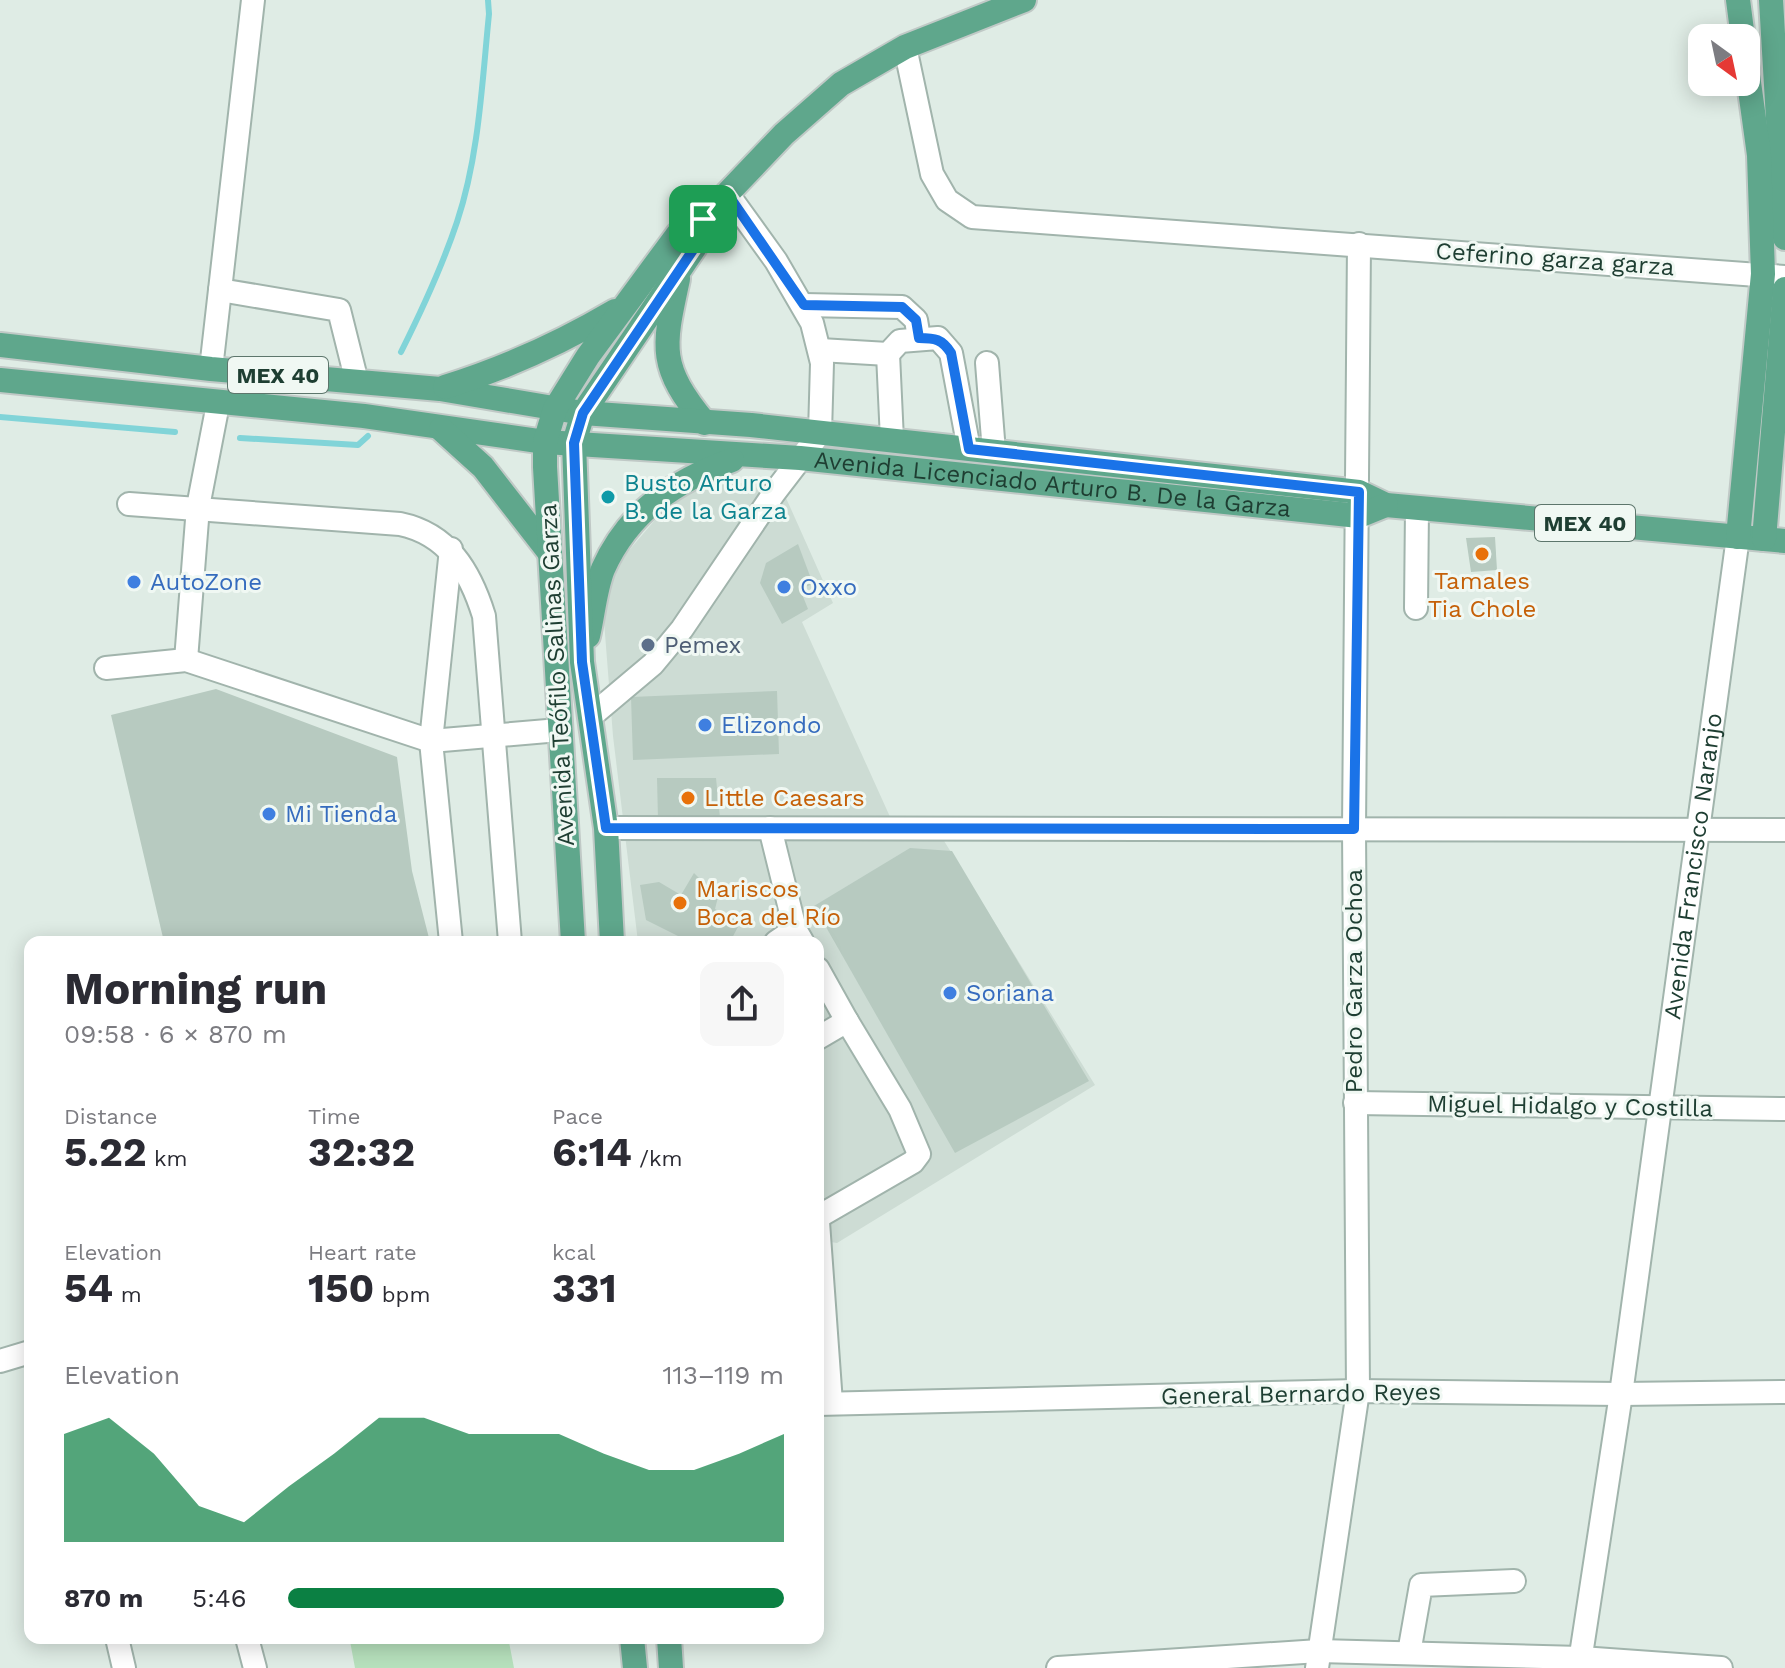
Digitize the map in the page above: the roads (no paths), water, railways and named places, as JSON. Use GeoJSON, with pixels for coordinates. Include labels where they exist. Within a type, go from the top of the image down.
{"type":"FeatureCollection","features":[{"type":"Feature","properties":{"kind":"main road"},"geometry":{"type":"LineString","coordinates":[[705,423],[681,394],[669,370],[668,325],[680,269],[695,247],[703,219],[784,134],[841,84],[905,47],[1024,0]]}},
{"type":"Feature","properties":{"kind":"main road"},"geometry":{"type":"LineString","coordinates":[[1738,0],[1741,24]]}},
{"type":"Feature","properties":{"kind":"main road"},"geometry":{"type":"LineString","coordinates":[[1771,0],[1785,238]]}},
{"type":"Feature","properties":{"kind":"main road"},"geometry":{"type":"LineString","coordinates":[[1775,65],[1785,36]]}},
{"type":"Feature","properties":{"kind":"main road","name":"Avenida Francisco Naranjo"},"geometry":{"type":"LineString","coordinates":[[1738,537],[1774,276],[1751,96]]}},
{"type":"Feature","properties":{"kind":"main road","name":"Avenida Teófilo Salinas Garza"},"geometry":{"type":"LineString","coordinates":[[573,936],[545,442],[555,409],[624,306],[678,234],[703,219]]}},
{"type":"Feature","properties":{"kind":"main road","name":"Avenida Teófilo Salinas Garza"},"geometry":{"type":"LineString","coordinates":[[617,936],[610,910],[606,828],[582,662],[574,443],[583,413],[680,269]]}},
{"type":"Feature","properties":{"kind":"main road"},"geometry":{"type":"LineString","coordinates":[[1774,540],[1785,289]]}},
{"type":"Feature","properties":{"kind":"main road"},"geometry":{"type":"LineString","coordinates":[[440,389],[511,366],[556,346],[624,306]]}},
{"type":"Feature","properties":{"kind":"main road","name":"Avenida Licenciado Arturo B. De la Garza"},"geometry":{"type":"LineString","coordinates":[[0,345],[211,369],[440,389],[583,413],[969,449],[1359,504]]}},
{"type":"Feature","properties":{"kind":"main road"},"geometry":{"type":"LineString","coordinates":[[174,363],[218,404],[286,376]]}},
{"type":"Feature","properties":{"kind":"main road","name":"Avenida Licenciado Arturo B. De la Garza"},"geometry":{"type":"LineString","coordinates":[[0,380],[218,404],[364,416],[545,442],[800,458],[1774,540]]}},
{"type":"Feature","properties":{"kind":"main road"},"geometry":{"type":"LineString","coordinates":[[441,429],[483,467],[549,552]]}},
{"type":"Feature","properties":{"kind":"main road"},"geometry":{"type":"LineString","coordinates":[[582,662],[603,571],[625,533],[656,498],[688,476],[744,455]]}},
{"type":"Feature","properties":{"kind":"main road"},"geometry":{"type":"LineString","coordinates":[[571,912],[610,910]]}},
{"type":"Feature","properties":{"kind":"main road"},"geometry":{"type":"LineString","coordinates":[[669,1644],[671,1668]]}},
{"type":"Feature","properties":{"kind":"street"},"geometry":{"type":"LineString","coordinates":[[211,369],[253,0]]}},
{"type":"Feature","properties":{"kind":"street","name":"Ceferino garza garza"},"geometry":{"type":"LineString","coordinates":[[905,47],[932,174],[947,200],[972,217],[1774,276]]}},
{"type":"Feature","properties":{"kind":"street"},"geometry":{"type":"LineString","coordinates":[[590,717],[653,664],[682,629],[820,433],[820,350],[804,305],[727,193]]}},
{"type":"Feature","properties":{"kind":"street","name":"Pedro Garza Ochoa"},"geometry":{"type":"LineString","coordinates":[[1318,1659],[1358,1391],[1354,829],[1359,244]]}},
{"type":"Feature","properties":{"kind":"street"},"geometry":{"type":"LineString","coordinates":[[220,290],[339,310],[357,382]]}},
{"type":"Feature","properties":{"kind":"street"},"geometry":{"type":"LineString","coordinates":[[804,305],[902,307],[916,320],[919,338]]}},
{"type":"Feature","properties":{"kind":"street"},"geometry":{"type":"LineString","coordinates":[[892,440],[888,354],[900,341],[938,338],[951,353],[969,449]]}},
{"type":"Feature","properties":{"kind":"street"},"geometry":{"type":"LineString","coordinates":[[820,350],[888,354]]}},
{"type":"Feature","properties":{"kind":"street"},"geometry":{"type":"LineString","coordinates":[[987,363],[994,452]]}},
{"type":"Feature","properties":{"kind":"street"},"geometry":{"type":"LineString","coordinates":[[186,660],[198,507],[218,404]]}},
{"type":"Feature","properties":{"kind":"street"},"geometry":{"type":"LineString","coordinates":[[129,504],[400,524],[422,529],[451,549],[478,596],[484,616],[510,936]]}},
{"type":"Feature","properties":{"kind":"street"},"geometry":{"type":"LineString","coordinates":[[1416,608],[1417,508]]}},
{"type":"Feature","properties":{"kind":"street","name":"Avenida Francisco Naranjo"},"geometry":{"type":"LineString","coordinates":[[1580,1663],[1621,1394],[1738,537]]}},
{"type":"Feature","properties":{"kind":"street"},"geometry":{"type":"LineString","coordinates":[[450,936],[431,741],[451,549]]}},
{"type":"Feature","properties":{"kind":"street"},"geometry":{"type":"LineString","coordinates":[[106,668],[186,660],[431,741],[559,730]]}},
{"type":"Feature","properties":{"kind":"street"},"geometry":{"type":"LineString","coordinates":[[606,828],[1785,830]]}},
{"type":"Feature","properties":{"kind":"street"},"geometry":{"type":"LineString","coordinates":[[770,828],[791,936]]}},
{"type":"Feature","properties":{"kind":"street"},"geometry":{"type":"LineString","coordinates":[[824,980],[900,1109],[917,1143],[919,1154],[913,1162],[824,1215]]}},
{"type":"Feature","properties":{"kind":"street"},"geometry":{"type":"LineString","coordinates":[[824,1034],[847,1021]]}},
{"type":"Feature","properties":{"kind":"street","name":"Miguel Hidalgo y Costilla"},"geometry":{"type":"LineString","coordinates":[[1355,1103],[1785,1109]]}},
{"type":"Feature","properties":{"kind":"street"},"geometry":{"type":"LineString","coordinates":[[0,1361],[24,1354]]}},
{"type":"Feature","properties":{"kind":"street"},"geometry":{"type":"LineString","coordinates":[[824,1378],[825,1404]]}},
{"type":"Feature","properties":{"kind":"street","name":"General Bernardo Reyes"},"geometry":{"type":"LineString","coordinates":[[825,1404],[1358,1391],[1785,1392]]}},
{"type":"Feature","properties":{"kind":"street"},"geometry":{"type":"LineString","coordinates":[[1409,1653],[1421,1585],[1514,1581]]}},
{"type":"Feature","properties":{"kind":"street"},"geometry":{"type":"LineString","coordinates":[[118,1644],[124,1668]]}},
{"type":"Feature","properties":{"kind":"street"},"geometry":{"type":"LineString","coordinates":[[249,1644],[255,1668]]}},
{"type":"Feature","properties":{"kind":"street"},"geometry":{"type":"LineString","coordinates":[[1058,1668],[1409,1653],[1721,1668]]}},
{"type":"Feature","properties":{"kind":"waterway"},"geometry":{"type":"LineString","coordinates":[[401,352],[438,272],[464,197],[479,119],[488,0]]}},
{"type":"Feature","properties":{"kind":"waterway"},"geometry":{"type":"LineString","coordinates":[[0,417],[175,432]]}},
{"type":"Feature","properties":{"kind":"waterway"},"geometry":{"type":"LineString","coordinates":[[240,438],[358,445],[368,436]]}},
{"type":"Feature","properties":{"kind":"place","name":"Busto Arturo B. de la Garza"},"geometry":{"type":"Point","coordinates":[608,497]}},
{"type":"Feature","properties":{"kind":"place","name":"Tamales Tia Chole"},"geometry":{"type":"Point","coordinates":[1482,554]}},
{"type":"Feature","properties":{"kind":"place","name":"AutoZone"},"geometry":{"type":"Point","coordinates":[134,582]}},
{"type":"Feature","properties":{"kind":"place","name":"Oxxo"},"geometry":{"type":"Point","coordinates":[784,587]}},
{"type":"Feature","properties":{"kind":"place","name":"Pemex"},"geometry":{"type":"Point","coordinates":[648,645]}},
{"type":"Feature","properties":{"kind":"place","name":"Elizondo"},"geometry":{"type":"Point","coordinates":[705,725]}},
{"type":"Feature","properties":{"kind":"place","name":"Little Caesars"},"geometry":{"type":"Point","coordinates":[688,798]}},
{"type":"Feature","properties":{"kind":"place","name":"Mi Tienda"},"geometry":{"type":"Point","coordinates":[269,814]}},
{"type":"Feature","properties":{"kind":"place","name":"Mariscos Boca del Río"},"geometry":{"type":"Point","coordinates":[680,903]}},
{"type":"Feature","properties":{"kind":"place","name":"Soriana"},"geometry":{"type":"Point","coordinates":[950,993]}}]}
